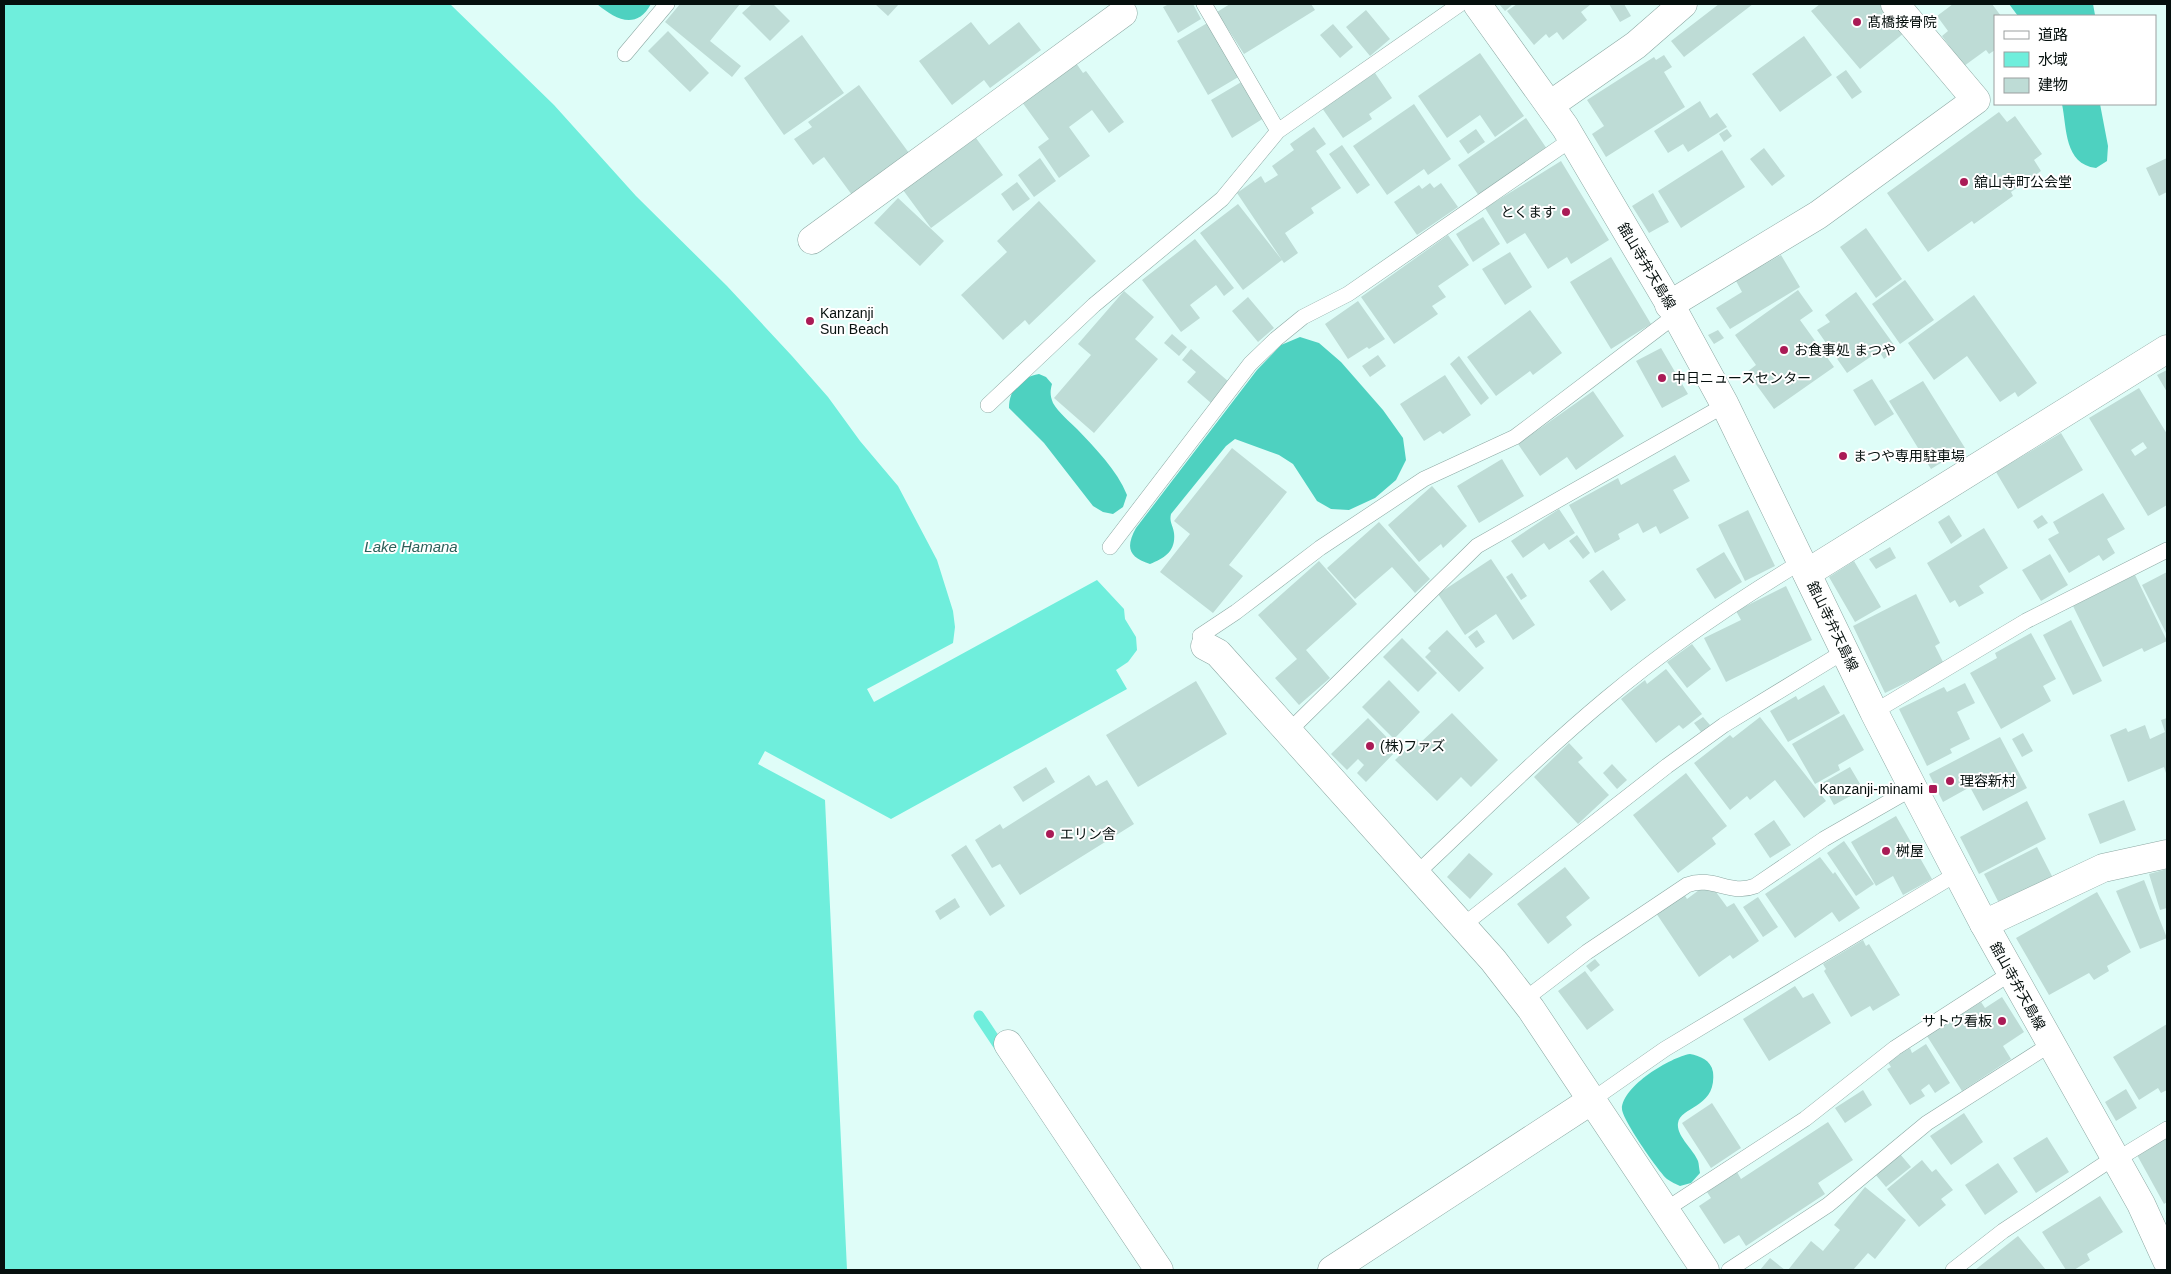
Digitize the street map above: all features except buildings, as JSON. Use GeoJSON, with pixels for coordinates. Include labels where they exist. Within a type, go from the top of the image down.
{"type":"FeatureCollection","features":[{"type":"Feature","properties":{"kind":"street","name":"舘山寺弁天島線"},"geometry":{"type":"LineString","coordinates":[[1477,4],[1550,105],[1572,140],[1672,310],[1725,405],[1874,712],[1984,924],[2164,1244]]}},
{"type":"Feature","properties":{"kind":"street"},"geometry":{"type":"LineString","coordinates":[[1550,105],[1636,45],[1682,4]]}},
{"type":"Feature","properties":{"kind":"street"},"geometry":{"type":"LineString","coordinates":[[1672,310],[1818,214],[1976,100],[1894,4]]}},
{"type":"Feature","properties":{"kind":"street"},"geometry":{"type":"LineString","coordinates":[[812,240],[1125,7]]}},
{"type":"Feature","properties":{"kind":"street"},"geometry":{"type":"LineString","coordinates":[[1804,567],[2167,349]]}},
{"type":"Feature","properties":{"kind":"street"},"geometry":{"type":"LineString","coordinates":[[1202,641],[1218,653],[1493,960],[1524,1000],[1705,1270]]}},
{"type":"Feature","properties":{"kind":"street"},"geometry":{"type":"LineString","coordinates":[[1984,924],[2103,868],[2167,854]]}},
{"type":"Feature","properties":{"kind":"street"},"geometry":{"type":"LineString","coordinates":[[1008,1044],[1159,1270]]}},
{"type":"Feature","properties":{"kind":"street"},"geometry":{"type":"LineString","coordinates":[[1332,1270],[1592,1100]]}},
{"type":"Feature","properties":{"kind":"lane"},"geometry":{"type":"LineString","coordinates":[[625,54],[667,4]]}},
{"type":"Feature","properties":{"kind":"lane"},"geometry":{"type":"LineString","coordinates":[[1204,4],[1278,131]]}},
{"type":"Feature","properties":{"kind":"lane"},"geometry":{"type":"LineString","coordinates":[[988,405],[1094,306],[1222,199],[1278,131],[1460,4]]}},
{"type":"Feature","properties":{"kind":"lane"},"geometry":{"type":"LineString","coordinates":[[1110,547],[1250,364],[1276,339],[1304,317],[1348,294],[1572,140]]}},
{"type":"Feature","properties":{"kind":"lane"},"geometry":{"type":"LineString","coordinates":[[1202,641],[1236,612],[1320,548],[1424,479],[1515,437],[1672,310]]}},
{"type":"Feature","properties":{"kind":"lane"},"geometry":{"type":"LineString","coordinates":[[1289,731],[1477,546],[1725,405]]}},
{"type":"Feature","properties":{"kind":"lane"},"geometry":{"type":"LineString","coordinates":[[1874,712],[2026,621],[2167,550]]}},
{"type":"Feature","properties":{"kind":"lane"},"geometry":{"type":"LineString","coordinates":[[1416,874],[1606,699],[1649,664],[1731,605],[1804,567]]}},
{"type":"Feature","properties":{"kind":"lane"},"geometry":{"type":"LineString","coordinates":[[1462,926],[1667,766],[1724,725],[1845,651]]}},
{"type":"Feature","properties":{"kind":"lane"},"geometry":{"type":"LineString","coordinates":[[1524,1000],[1588,952],[1688,884],[1698,880],[1708,881],[1733,889],[1744,890],[1754,886],[1824,839],[1913,788]]}},
{"type":"Feature","properties":{"kind":"lane"},"geometry":{"type":"LineString","coordinates":[[1592,1100],[1665,1049],[1958,873]]}},
{"type":"Feature","properties":{"kind":"lane"},"geometry":{"type":"LineString","coordinates":[[1665,1210],[1805,1119],[1895,1048],[2011,973]]}},
{"type":"Feature","properties":{"kind":"lane"},"geometry":{"type":"LineString","coordinates":[[1729,1270],[1828,1205],[1927,1123],[2051,1044]]}},
{"type":"Feature","properties":{"kind":"lane"},"geometry":{"type":"LineString","coordinates":[[1953,1270],[2002,1230],[2115,1158],[2167,1129]]}},
{"type":"Feature","properties":{"kind":"shaded area"},"geometry":{"type":"Polygon","coordinates":[[[597,4],[651,4],[639,18],[625,20],[611,14],[597,4]]]}},
{"type":"Feature","properties":{"kind":"shaded area"},"geometry":{"type":"Polygon","coordinates":[[[2009,4],[2093,4],[2095,15],[2017,15],[2009,4]]]}},
{"type":"Feature","properties":{"kind":"shaded area"},"geometry":{"type":"Polygon","coordinates":[[[2062,105],[2100,105],[2108,146],[2107,161],[2096,168],[2078,160],[2072,152],[2062,105]]]}},
{"type":"Feature","properties":{"kind":"shaded area"},"geometry":{"type":"Polygon","coordinates":[[[1300,337],[1319,343],[1341,362],[1383,410],[1403,438],[1406,460],[1396,480],[1375,498],[1349,510],[1331,509],[1317,501],[1293,464],[1279,455],[1235,439],[1226,446],[1171,514],[1170,519],[1174,530],[1174,539],[1168,553],[1150,564],[1133,555],[1130,546],[1136,528],[1257,370],[1281,345],[1300,337]]]}},
{"type":"Feature","properties":{"kind":"shaded area"},"geometry":{"type":"Polygon","coordinates":[[[1039,374],[1046,377],[1052,384],[1051,396],[1055,407],[1105,460],[1123,486],[1127,495],[1123,507],[1113,514],[1103,512],[1093,506],[1044,443],[1009,408],[1011,395],[1017,385],[1027,378],[1039,374]]]}},
{"type":"Feature","properties":{"kind":"shaded area"},"geometry":{"type":"Polygon","coordinates":[[[1690,1054],[1701,1057],[1710,1064],[1713,1072],[1713,1084],[1710,1093],[1698,1105],[1685,1113],[1678,1123],[1682,1138],[1698,1161],[1700,1173],[1691,1183],[1680,1186],[1667,1179],[1656,1166],[1641,1145],[1622,1109],[1624,1100],[1639,1082],[1660,1067],[1690,1054]]]}},
{"type":"Feature","properties":{"kind":"water","name":"Lake Hamana"},"geometry":{"type":"Polygon","coordinates":[[[4,4],[450,4],[554,105],[636,196],[727,286],[828,397],[860,441],[898,486],[937,560],[953,611],[955,627],[953,643],[867,689],[874,702],[1097,580],[1124,609],[1125,619],[1136,637],[1137,650],[1128,662],[1116,670],[1127,689],[891,819],[765,751],[758,764],[825,800],[847,1270],[4,1270],[4,4]]]}},
{"type":"Feature","properties":{"kind":"waterway"},"geometry":{"type":"LineString","coordinates":[[979,1016],[1003,1052]]}},
{"type":"Feature","properties":{"kind":"place","name":"髙橋接骨院"},"geometry":{"type":"Point","coordinates":[1857,22]}},
{"type":"Feature","properties":{"kind":"place","name":"舘山寺町公会堂"},"geometry":{"type":"Point","coordinates":[1964,182]}},
{"type":"Feature","properties":{"kind":"place","name":"とくます"},"geometry":{"type":"Point","coordinates":[1566,212]}},
{"type":"Feature","properties":{"kind":"place","name":"Kanzanji Sun Beach"},"geometry":{"type":"Point","coordinates":[810,321]}},
{"type":"Feature","properties":{"kind":"place","name":"お食事処 まつや"},"geometry":{"type":"Point","coordinates":[1784,350]}},
{"type":"Feature","properties":{"kind":"place","name":"中日ニュースセンター"},"geometry":{"type":"Point","coordinates":[1662,378]}},
{"type":"Feature","properties":{"kind":"place","name":"まつや専用駐車場"},"geometry":{"type":"Point","coordinates":[1843,456]}},
{"type":"Feature","properties":{"kind":"place","name":"(株)ファズ"},"geometry":{"type":"Point","coordinates":[1370,746]}},
{"type":"Feature","properties":{"kind":"place","name":"理容新村"},"geometry":{"type":"Point","coordinates":[1950,781]}},
{"type":"Feature","properties":{"kind":"place","name":"Kanzanji-minami"},"geometry":{"type":"Point","coordinates":[1933,789]}},
{"type":"Feature","properties":{"kind":"place","name":"エリン舎"},"geometry":{"type":"Point","coordinates":[1050,834]}},
{"type":"Feature","properties":{"kind":"place","name":"桝屋"},"geometry":{"type":"Point","coordinates":[1886,851]}},
{"type":"Feature","properties":{"kind":"place","name":"サトウ看板"},"geometry":{"type":"Point","coordinates":[2002,1021]}}]}
